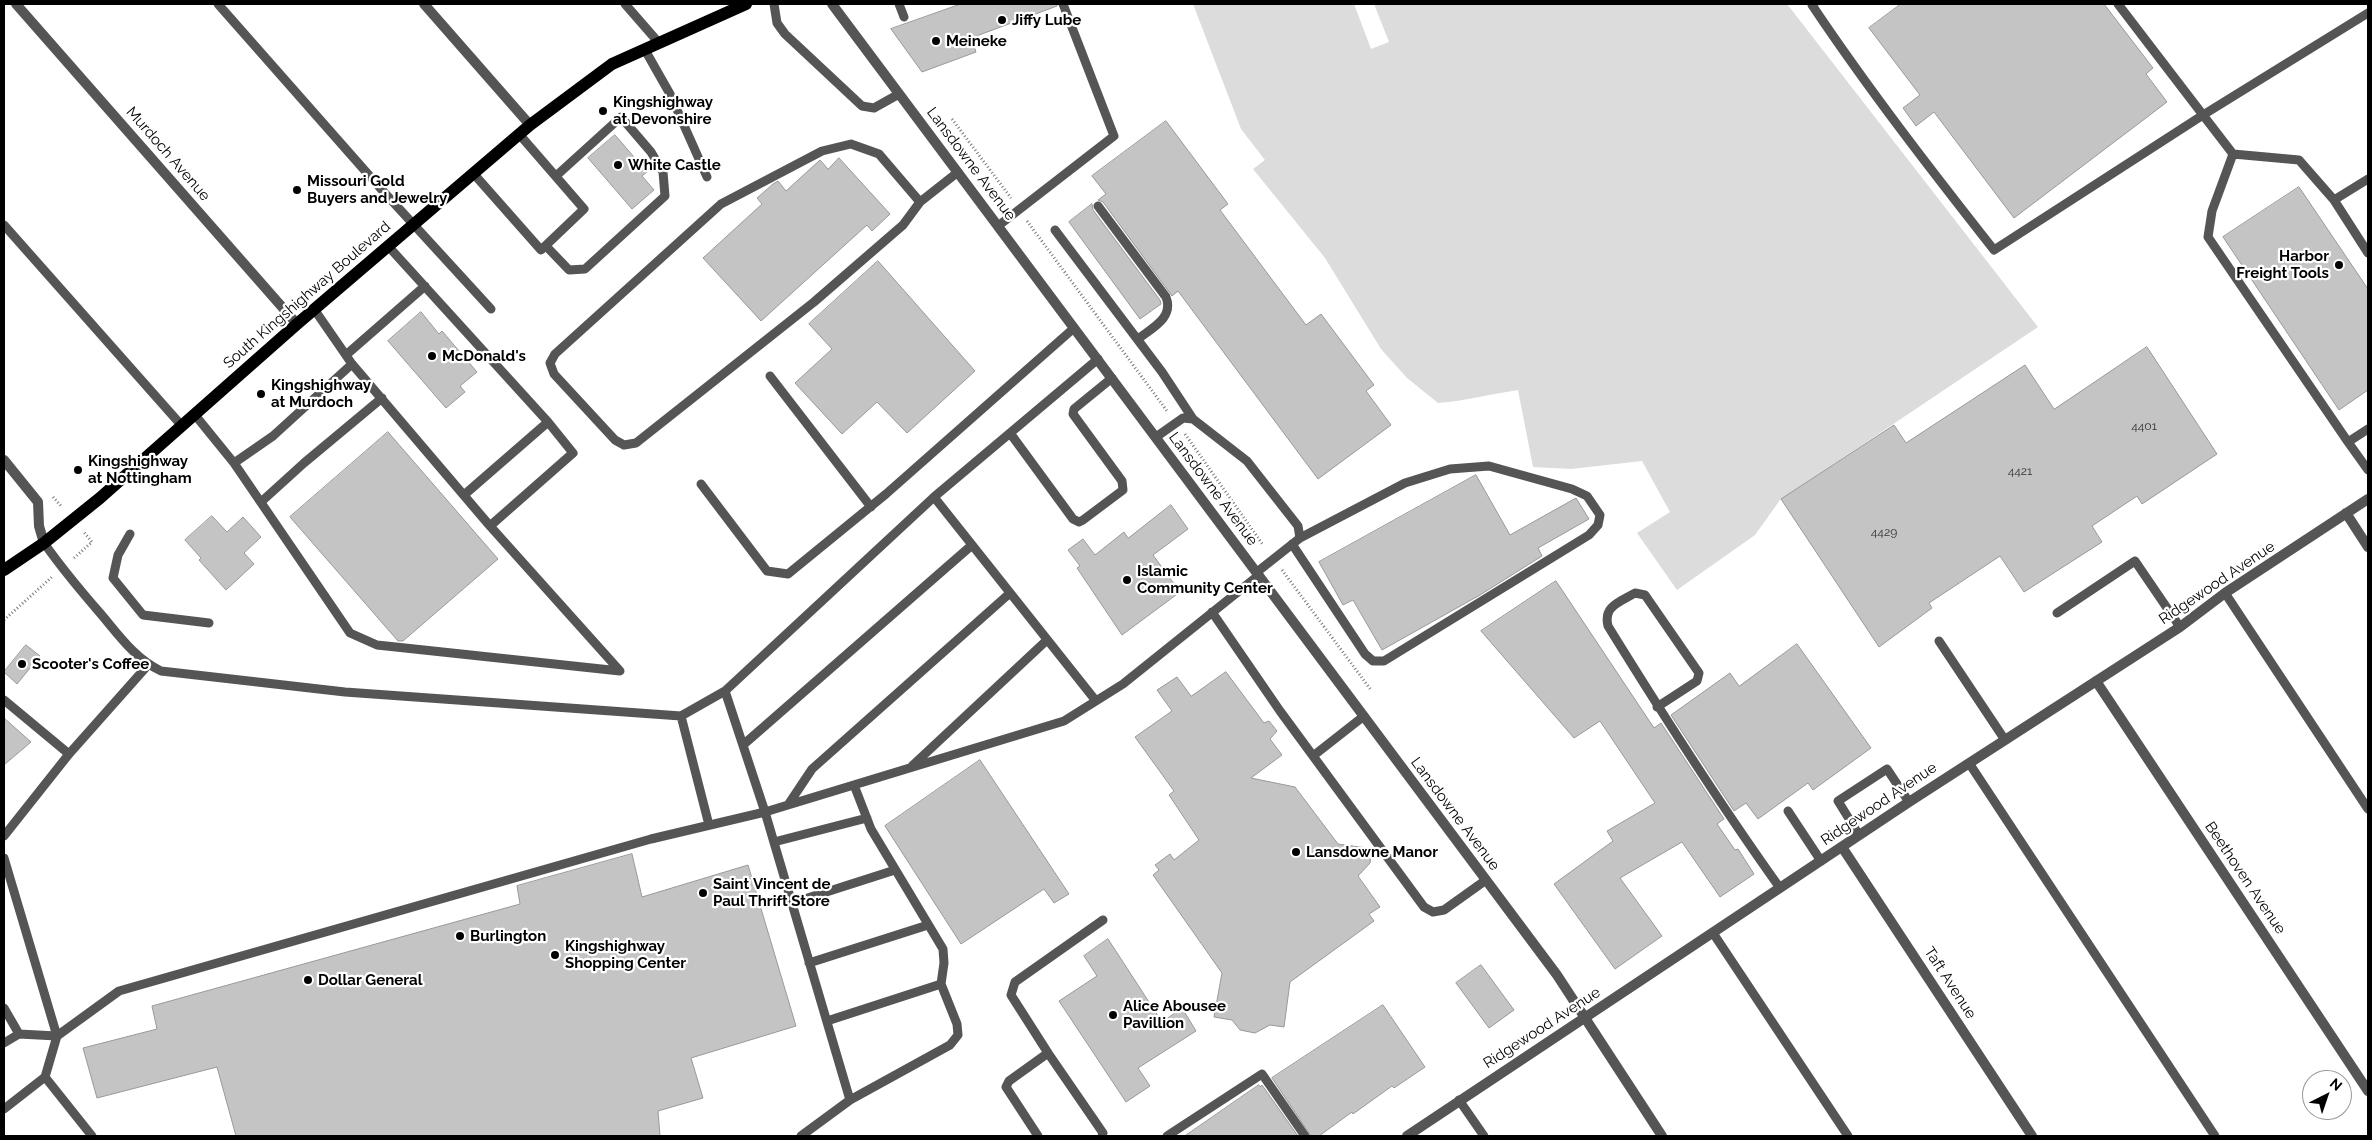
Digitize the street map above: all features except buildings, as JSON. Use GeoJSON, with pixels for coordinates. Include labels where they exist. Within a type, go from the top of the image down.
{"type":"FeatureCollection","features":[{"type":"Feature","properties":{"kind":"main road","name":"South Kingshighway Boulevard"},"geometry":{"type":"LineString","coordinates":[[4,570],[44,543],[100,498],[297,324],[530,125],[612,64],[746,4]]}},
{"type":"Feature","properties":{"kind":"street","name":"Murdoch Avenue"},"geometry":{"type":"LineString","coordinates":[[16,4],[297,324]]}},
{"type":"Feature","properties":{"kind":"street"},"geometry":{"type":"LineString","coordinates":[[424,4],[530,125]]}},
{"type":"Feature","properties":{"kind":"street","name":"Lansdowne Avenue"},"geometry":{"type":"LineString","coordinates":[[832,4],[1557,975],[1662,1136]]}},
{"type":"Feature","properties":{"kind":"street"},"geometry":{"type":"LineString","coordinates":[[4,460],[38,502],[39,526],[44,543]]}},
{"type":"Feature","properties":{"kind":"street","name":"Ridgewood Avenue"},"geometry":{"type":"LineString","coordinates":[[1407,1136],[1909,802],[2180,627],[2225,593],[2368,498]]}},
{"type":"Feature","properties":{"kind":"street"},"geometry":{"type":"LineString","coordinates":[[2346,513],[2368,547]]}},
{"type":"Feature","properties":{"kind":"street","name":"Beethoven Avenue"},"geometry":{"type":"LineString","coordinates":[[2096,682],[2368,1091]]}},
{"type":"Feature","properties":{"kind":"street","name":"Taft Avenue"},"geometry":{"type":"LineString","coordinates":[[1842,847],[2032,1136]]}},
{"type":"Feature","properties":{"kind":"lane"},"geometry":{"type":"LineString","coordinates":[[218,4],[491,309]]}},
{"type":"Feature","properties":{"kind":"lane"},"geometry":{"type":"LineString","coordinates":[[625,4],[659,43]]}},
{"type":"Feature","properties":{"kind":"lane"},"geometry":{"type":"LineString","coordinates":[[774,4],[777,23],[785,34],[862,106],[874,108],[899,94]]}},
{"type":"Feature","properties":{"kind":"lane"},"geometry":{"type":"LineString","coordinates":[[899,4],[904,17]]}},
{"type":"Feature","properties":{"kind":"lane"},"geometry":{"type":"LineString","coordinates":[[998,226],[1114,136],[1063,4]]}},
{"type":"Feature","properties":{"kind":"lane"},"geometry":{"type":"LineString","coordinates":[[1814,4],[1812,6],[1903,136],[1994,250],[2203,115],[2368,13]]}},
{"type":"Feature","properties":{"kind":"lane"},"geometry":{"type":"LineString","coordinates":[[2118,4],[2233,154],[2299,160],[2334,200],[2368,253]]}},
{"type":"Feature","properties":{"kind":"lane"},"geometry":{"type":"LineString","coordinates":[[645,50],[670,94],[707,176]]}},
{"type":"Feature","properties":{"kind":"lane"},"geometry":{"type":"LineString","coordinates":[[546,246],[570,270],[585,269],[666,196],[663,172],[651,152],[621,117],[556,176]]}},
{"type":"Feature","properties":{"kind":"lane"},"geometry":{"type":"LineString","coordinates":[[474,173],[542,250],[584,209],[519,134]]}},
{"type":"Feature","properties":{"kind":"lane"},"geometry":{"type":"LineString","coordinates":[[920,202],[879,154],[851,144],[822,151],[720,204],[555,354],[550,363],[554,374],[615,440],[624,445],[636,443],[814,302],[903,225],[920,202],[958,172]]}},
{"type":"Feature","properties":{"kind":"lane"},"geometry":{"type":"LineString","coordinates":[[2233,154],[2212,211],[2208,237],[2368,470]]}},
{"type":"Feature","properties":{"kind":"lane"},"geometry":{"type":"LineString","coordinates":[[2334,200],[2368,179]]}},
{"type":"Feature","properties":{"kind":"lane"},"geometry":{"type":"LineString","coordinates":[[1098,206],[1166,297],[1168,303],[1167,316],[1138,339]]}},
{"type":"Feature","properties":{"kind":"lane"},"geometry":{"type":"LineString","coordinates":[[4,225],[182,426]]}},
{"type":"Feature","properties":{"kind":"lane"},"geometry":{"type":"LineString","coordinates":[[4,1043],[19,1034],[57,1036],[119,991],[651,839],[765,812],[1064,721],[1123,684],[1296,541],[1405,483],[1450,469],[1489,466],[1572,489],[1587,496],[1600,515],[1598,525],[1589,536],[1384,661],[1373,661],[1365,654],[1296,541],[1298,526],[1251,465],[1192,419],[1162,372],[1055,230]]}},
{"type":"Feature","properties":{"kind":"lane"},"geometry":{"type":"LineString","coordinates":[[388,246],[548,422],[573,453],[490,526]]}},
{"type":"Feature","properties":{"kind":"lane"},"geometry":{"type":"LineString","coordinates":[[346,355],[425,286]]}},
{"type":"Feature","properties":{"kind":"lane"},"geometry":{"type":"LineString","coordinates":[[195,415],[234,463],[350,633],[377,644],[620,671],[490,526],[352,364],[314,310]]}},
{"type":"Feature","properties":{"kind":"lane"},"geometry":{"type":"LineString","coordinates":[[701,484],[767,571],[788,574],[870,507],[1074,328]]}},
{"type":"Feature","properties":{"kind":"lane"},"geometry":{"type":"LineString","coordinates":[[44,543],[62,568],[148,665],[161,672],[345,692],[681,716],[725,691],[934,497],[1098,360]]}},
{"type":"Feature","properties":{"kind":"lane"},"geometry":{"type":"LineString","coordinates":[[234,463],[272,436],[352,364]]}},
{"type":"Feature","properties":{"kind":"lane"},"geometry":{"type":"LineString","coordinates":[[770,376],[870,507]]}},
{"type":"Feature","properties":{"kind":"lane"},"geometry":{"type":"LineString","coordinates":[[1010,433],[1073,520],[1079,522],[1083,520],[1123,490],[1122,481],[1073,414],[1074,409],[1112,378]]}},
{"type":"Feature","properties":{"kind":"lane"},"geometry":{"type":"LineString","coordinates":[[261,502],[304,463],[382,398]]}},
{"type":"Feature","properties":{"kind":"lane"},"geometry":{"type":"LineString","coordinates":[[1156,437],[1182,418],[1192,419]]}},
{"type":"Feature","properties":{"kind":"lane"},"geometry":{"type":"LineString","coordinates":[[464,495],[548,422]]}},
{"type":"Feature","properties":{"kind":"lane"},"geometry":{"type":"LineString","coordinates":[[2348,442],[2368,429]]}},
{"type":"Feature","properties":{"kind":"lane"},"geometry":{"type":"LineString","coordinates":[[934,497],[1096,701]]}},
{"type":"Feature","properties":{"kind":"lane"},"geometry":{"type":"LineString","coordinates":[[130,534],[118,554],[113,578],[143,615],[209,623]]}},
{"type":"Feature","properties":{"kind":"lane"},"geometry":{"type":"LineString","coordinates":[[743,745],[972,545]]}},
{"type":"Feature","properties":{"kind":"lane"},"geometry":{"type":"LineString","coordinates":[[2057,613],[2135,561],[2180,627]]}},
{"type":"Feature","properties":{"kind":"lane"},"geometry":{"type":"LineString","coordinates":[[788,805],[812,769],[1010,593]]}},
{"type":"Feature","properties":{"kind":"lane"},"geometry":{"type":"LineString","coordinates":[[1658,707],[1697,681],[1699,673],[1645,595],[1635,593],[1609,609],[1606,617],[1608,626],[1658,707],[1713,793],[1780,888]]}},
{"type":"Feature","properties":{"kind":"lane"},"geometry":{"type":"LineString","coordinates":[[2225,593],[2368,809]]}},
{"type":"Feature","properties":{"kind":"lane"},"geometry":{"type":"LineString","coordinates":[[1212,612],[1313,756],[1424,907],[1433,912],[1444,910],[1486,880]]}},
{"type":"Feature","properties":{"kind":"lane"},"geometry":{"type":"LineString","coordinates":[[910,768],[1047,640]]}},
{"type":"Feature","properties":{"kind":"lane"},"geometry":{"type":"LineString","coordinates":[[1939,641],[2005,740]]}},
{"type":"Feature","properties":{"kind":"lane"},"geometry":{"type":"LineString","coordinates":[[4,836],[69,754],[148,665]]}},
{"type":"Feature","properties":{"kind":"lane"},"geometry":{"type":"LineString","coordinates":[[725,691],[765,812],[850,1100]]}},
{"type":"Feature","properties":{"kind":"lane"},"geometry":{"type":"LineString","coordinates":[[4,700],[69,754]]}},
{"type":"Feature","properties":{"kind":"lane"},"geometry":{"type":"LineString","coordinates":[[681,716],[709,825]]}},
{"type":"Feature","properties":{"kind":"lane"},"geometry":{"type":"LineString","coordinates":[[1313,756],[1364,716]]}},
{"type":"Feature","properties":{"kind":"lane"},"geometry":{"type":"LineString","coordinates":[[1969,763],[2214,1136]]}},
{"type":"Feature","properties":{"kind":"lane"},"geometry":{"type":"LineString","coordinates":[[1859,835],[1838,801],[1887,769],[1909,802]]}},
{"type":"Feature","properties":{"kind":"lane"},"geometry":{"type":"LineString","coordinates":[[801,1136],[850,1100],[950,1045],[958,1035],[957,1024],[941,984],[944,963],[943,949],[871,829],[854,785]]}},
{"type":"Feature","properties":{"kind":"lane"},"geometry":{"type":"LineString","coordinates":[[1788,810],[1821,861]]}},
{"type":"Feature","properties":{"kind":"lane"},"geometry":{"type":"LineString","coordinates":[[774,842],[867,818]]}},
{"type":"Feature","properties":{"kind":"lane"},"geometry":{"type":"LineString","coordinates":[[4,858],[57,1036],[45,1077],[4,1108]]}},
{"type":"Feature","properties":{"kind":"lane"},"geometry":{"type":"LineString","coordinates":[[792,903],[895,870]]}},
{"type":"Feature","properties":{"kind":"lane"},"geometry":{"type":"LineString","coordinates":[[1102,1136],[1102,1133],[1011,995],[1015,982],[1104,920]]}},
{"type":"Feature","properties":{"kind":"lane"},"geometry":{"type":"LineString","coordinates":[[810,963],[928,925]]}},
{"type":"Feature","properties":{"kind":"lane"},"geometry":{"type":"LineString","coordinates":[[1713,933],[1848,1136]]}},
{"type":"Feature","properties":{"kind":"lane"},"geometry":{"type":"LineString","coordinates":[[827,1020],[941,984]]}},
{"type":"Feature","properties":{"kind":"lane"},"geometry":{"type":"LineString","coordinates":[[4,1008],[19,1034]]}},
{"type":"Feature","properties":{"kind":"lane"},"geometry":{"type":"LineString","coordinates":[[1038,1136],[1006,1087],[1009,1081],[1048,1053]]}},
{"type":"Feature","properties":{"kind":"lane"},"geometry":{"type":"LineString","coordinates":[[1167,1136],[1262,1074],[1305,1136]]}},
{"type":"Feature","properties":{"kind":"lane"},"geometry":{"type":"LineString","coordinates":[[45,1077],[92,1136]]}},
{"type":"Feature","properties":{"kind":"lane"},"geometry":{"type":"LineString","coordinates":[[1459,1100],[1484,1136]]}},
{"type":"Feature","properties":{"kind":"path"},"geometry":{"type":"LineString","coordinates":[[952,119],[1011,198]]}},
{"type":"Feature","properties":{"kind":"path"},"geometry":{"type":"LineString","coordinates":[[1025,218],[1170,416]]}},
{"type":"Feature","properties":{"kind":"path"},"geometry":{"type":"LineString","coordinates":[[1185,434],[1263,545]]}},
{"type":"Feature","properties":{"kind":"path"},"geometry":{"type":"LineString","coordinates":[[1282,570],[1371,690]]}},
{"type":"Feature","properties":{"kind":"path"},"geometry":{"type":"LineString","coordinates":[[4,620],[35,592]]}},
{"type":"Feature","properties":{"kind":"shaded area"},"geometry":{"type":"Polygon","coordinates":[[[1193,4],[1354,4],[1371,49],[1389,42],[1374,4],[1787,4],[2038,327],[1780,500],[1755,535],[1677,590],[1637,533],[1670,512],[1642,461],[1571,469],[1533,467],[1518,390],[1438,403],[1407,378],[1381,349],[1325,258],[1253,169],[1265,160],[1241,129],[1193,4]]]}},
{"type":"Feature","properties":{"kind":"place","name":"Jiffy Lube"},"geometry":{"type":"Point","coordinates":[1002,20]}},
{"type":"Feature","properties":{"kind":"place","name":"Meineke"},"geometry":{"type":"Point","coordinates":[936,41]}},
{"type":"Feature","properties":{"kind":"place","name":"Kingshighway at Devonshire"},"geometry":{"type":"Point","coordinates":[603,111]}},
{"type":"Feature","properties":{"kind":"place","name":"White Castle"},"geometry":{"type":"Point","coordinates":[618,165]}},
{"type":"Feature","properties":{"kind":"place","name":"Missouri Gold Buyers and Jewelry"},"geometry":{"type":"Point","coordinates":[297,190]}},
{"type":"Feature","properties":{"kind":"place","name":"Harbor Freight Tools"},"geometry":{"type":"Point","coordinates":[2339,265]}},
{"type":"Feature","properties":{"kind":"place","name":"McDonald's"},"geometry":{"type":"Point","coordinates":[432,356]}},
{"type":"Feature","properties":{"kind":"place","name":"Kingshighway at Murdoch"},"geometry":{"type":"Point","coordinates":[261,394]}},
{"type":"Feature","properties":{"kind":"place","name":"Kingshighway at Nottingham"},"geometry":{"type":"Point","coordinates":[78,470]}},
{"type":"Feature","properties":{"kind":"place","name":"Islamic Community Center"},"geometry":{"type":"Point","coordinates":[1127,580]}},
{"type":"Feature","properties":{"kind":"place","name":"Scooter's Coffee"},"geometry":{"type":"Point","coordinates":[22,664]}},
{"type":"Feature","properties":{"kind":"place","name":"Lansdowne Manor"},"geometry":{"type":"Point","coordinates":[1296,852]}},
{"type":"Feature","properties":{"kind":"place","name":"Saint Vincent de Paul Thrift Store"},"geometry":{"type":"Point","coordinates":[703,893]}},
{"type":"Feature","properties":{"kind":"place","name":"Burlington"},"geometry":{"type":"Point","coordinates":[460,936]}},
{"type":"Feature","properties":{"kind":"place","name":"Kingshighway Shopping Center"},"geometry":{"type":"Point","coordinates":[555,955]}},
{"type":"Feature","properties":{"kind":"place","name":"Dollar General"},"geometry":{"type":"Point","coordinates":[308,980]}},
{"type":"Feature","properties":{"kind":"place","name":"Alice Abousee Pavillion"},"geometry":{"type":"Point","coordinates":[1113,1015]}}]}
